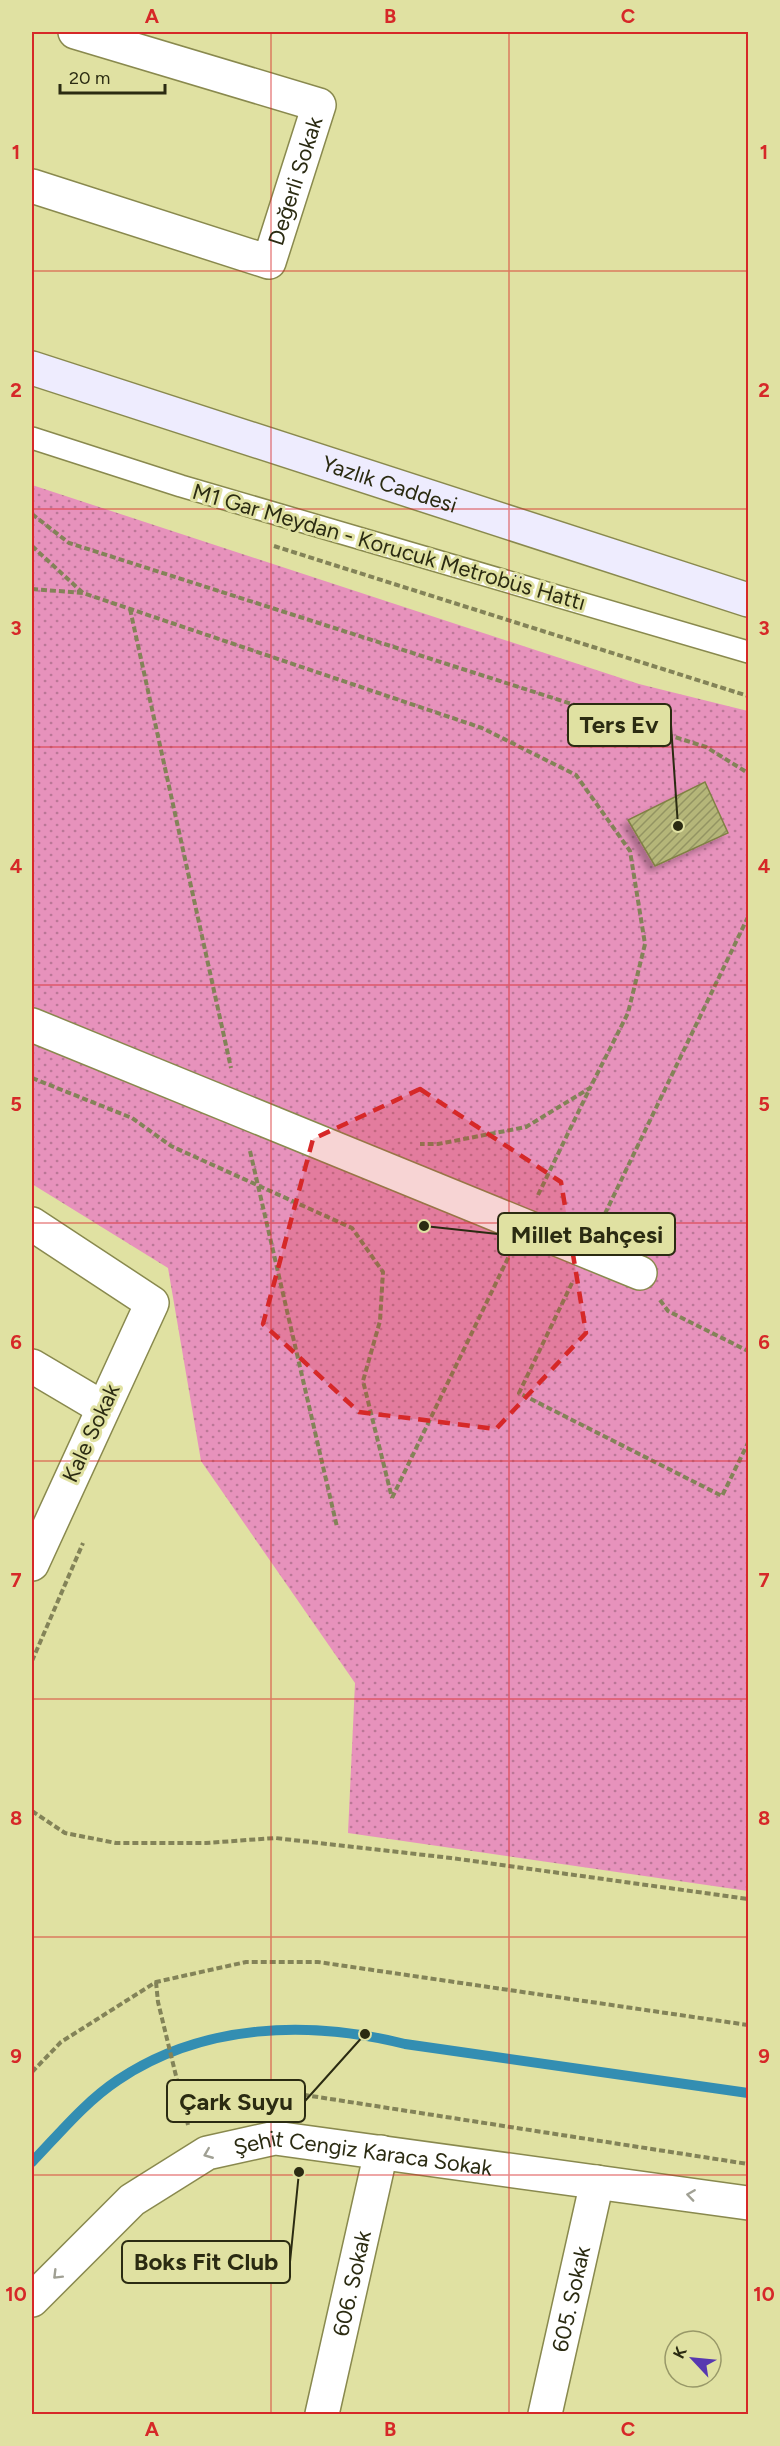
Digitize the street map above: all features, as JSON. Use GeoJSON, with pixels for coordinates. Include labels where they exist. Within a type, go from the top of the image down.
{"type":"FeatureCollection","features":[{"type":"Feature","properties":{"kind":"main road","name":"Yazlık Caddesi"},"geometry":{"type":"LineString","coordinates":[[32,368],[748,600]]}},
{"type":"Feature","properties":{"kind":"street","name":"Değerli Sokak"},"geometry":{"type":"LineString","coordinates":[[32,186],[269,262],[319,105],[75,32]]}},
{"type":"Feature","properties":{"kind":"street"},"geometry":{"type":"LineString","coordinates":[[32,1025],[640,1273]]}},
{"type":"Feature","properties":{"kind":"street","name":"Kale Sokak"},"geometry":{"type":"LineString","coordinates":[[32,1224],[152,1303],[32,1563]]}},
{"type":"Feature","properties":{"kind":"street"},"geometry":{"type":"LineString","coordinates":[[32,1366],[103,1408]]}},
{"type":"Feature","properties":{"kind":"street","name":"Şehit Cengiz Karaca Sokak"},"geometry":{"type":"LineString","coordinates":[[32,2300],[132,2200],[207,2152],[275,2138],[748,2203]]}},
{"type":"Feature","properties":{"kind":"street","name":"606. Sokak"},"geometry":{"type":"LineString","coordinates":[[321,2415],[381,2152]]}},
{"type":"Feature","properties":{"kind":"street","name":"605. Sokak"},"geometry":{"type":"LineString","coordinates":[[545,2415],[597,2182]]}},
{"type":"Feature","properties":{"kind":"lane","name":"M1 Gar Meydan - Korucuk Metrobüs Hattı"},"geometry":{"type":"LineString","coordinates":[[32,438],[192,490],[748,652]]}},
{"type":"Feature","properties":{"kind":"path"},"geometry":{"type":"LineString","coordinates":[[32,514],[69,543],[706,747],[748,773]]}},
{"type":"Feature","properties":{"kind":"path"},"geometry":{"type":"LineString","coordinates":[[267,543],[748,696]]}},
{"type":"Feature","properties":{"kind":"path"},"geometry":{"type":"LineString","coordinates":[[32,546],[84,593]]}},
{"type":"Feature","properties":{"kind":"path"},"geometry":{"type":"LineString","coordinates":[[32,589],[84,593],[482,728],[576,775],[630,851],[645,944],[628,1013],[392,1498],[363,1381],[380,1321],[383,1272],[352,1228],[171,1146],[132,1118],[32,1078]]}},
{"type":"Feature","properties":{"kind":"path"},"geometry":{"type":"LineString","coordinates":[[416,1144],[438,1144],[526,1127],[590,1088]]}},
{"type":"Feature","properties":{"kind":"path"},"geometry":{"type":"LineString","coordinates":[[640,1273],[668,1311],[748,1351]]}},
{"type":"Feature","properties":{"kind":"path"},"geometry":{"type":"LineString","coordinates":[[32,1811],[65,1833],[116,1843],[206,1843],[275,1838],[463,1860],[748,1899]]}},
{"type":"Feature","properties":{"kind":"path"},"geometry":{"type":"LineString","coordinates":[[32,2072],[61,2042],[156,1982],[246,1962],[318,1962],[748,2025]]}},
{"type":"Feature","properties":{"kind":"path"},"geometry":{"type":"LineString","coordinates":[[156,1982],[158,2001],[188,2126]]}},
{"type":"Feature","properties":{"kind":"highlighted area"},"geometry":{"type":"Polygon","coordinates":[[[420,1089],[561,1182],[586,1333],[496,1429],[359,1412],[263,1324],[313,1139],[420,1089]]]}},
{"type":"Feature","properties":{"kind":"shaded area"},"geometry":{"type":"Polygon","coordinates":[[[32,485],[639,684],[748,711],[748,1891],[348,1833],[355,1683],[201,1461],[168,1268],[32,1184],[32,485]]]}},
{"type":"Feature","properties":{"kind":"building"},"geometry":{"type":"Polygon","coordinates":[[[705,782],[728,833],[655,866],[628,820],[705,782]]]}},
{"type":"Feature","properties":{"kind":"waterway"},"geometry":{"type":"LineString","coordinates":[[32,2162],[83,2108],[118,2080],[151,2061],[185,2047],[221,2037],[257,2032],[332,2031],[405,2044],[748,2093]]}},
{"type":"Feature","properties":{"kind":"place","name":"Ters Ev"},"geometry":{"type":"Point","coordinates":[678,826]}},
{"type":"Feature","properties":{"kind":"place","name":"Millet Bahçesi"},"geometry":{"type":"Point","coordinates":[424,1226]}},
{"type":"Feature","properties":{"kind":"place","name":"Çark Suyu"},"geometry":{"type":"Point","coordinates":[365,2034]}},
{"type":"Feature","properties":{"kind":"place","name":"Boks Fit Club"},"geometry":{"type":"Point","coordinates":[299,2172]}}]}
